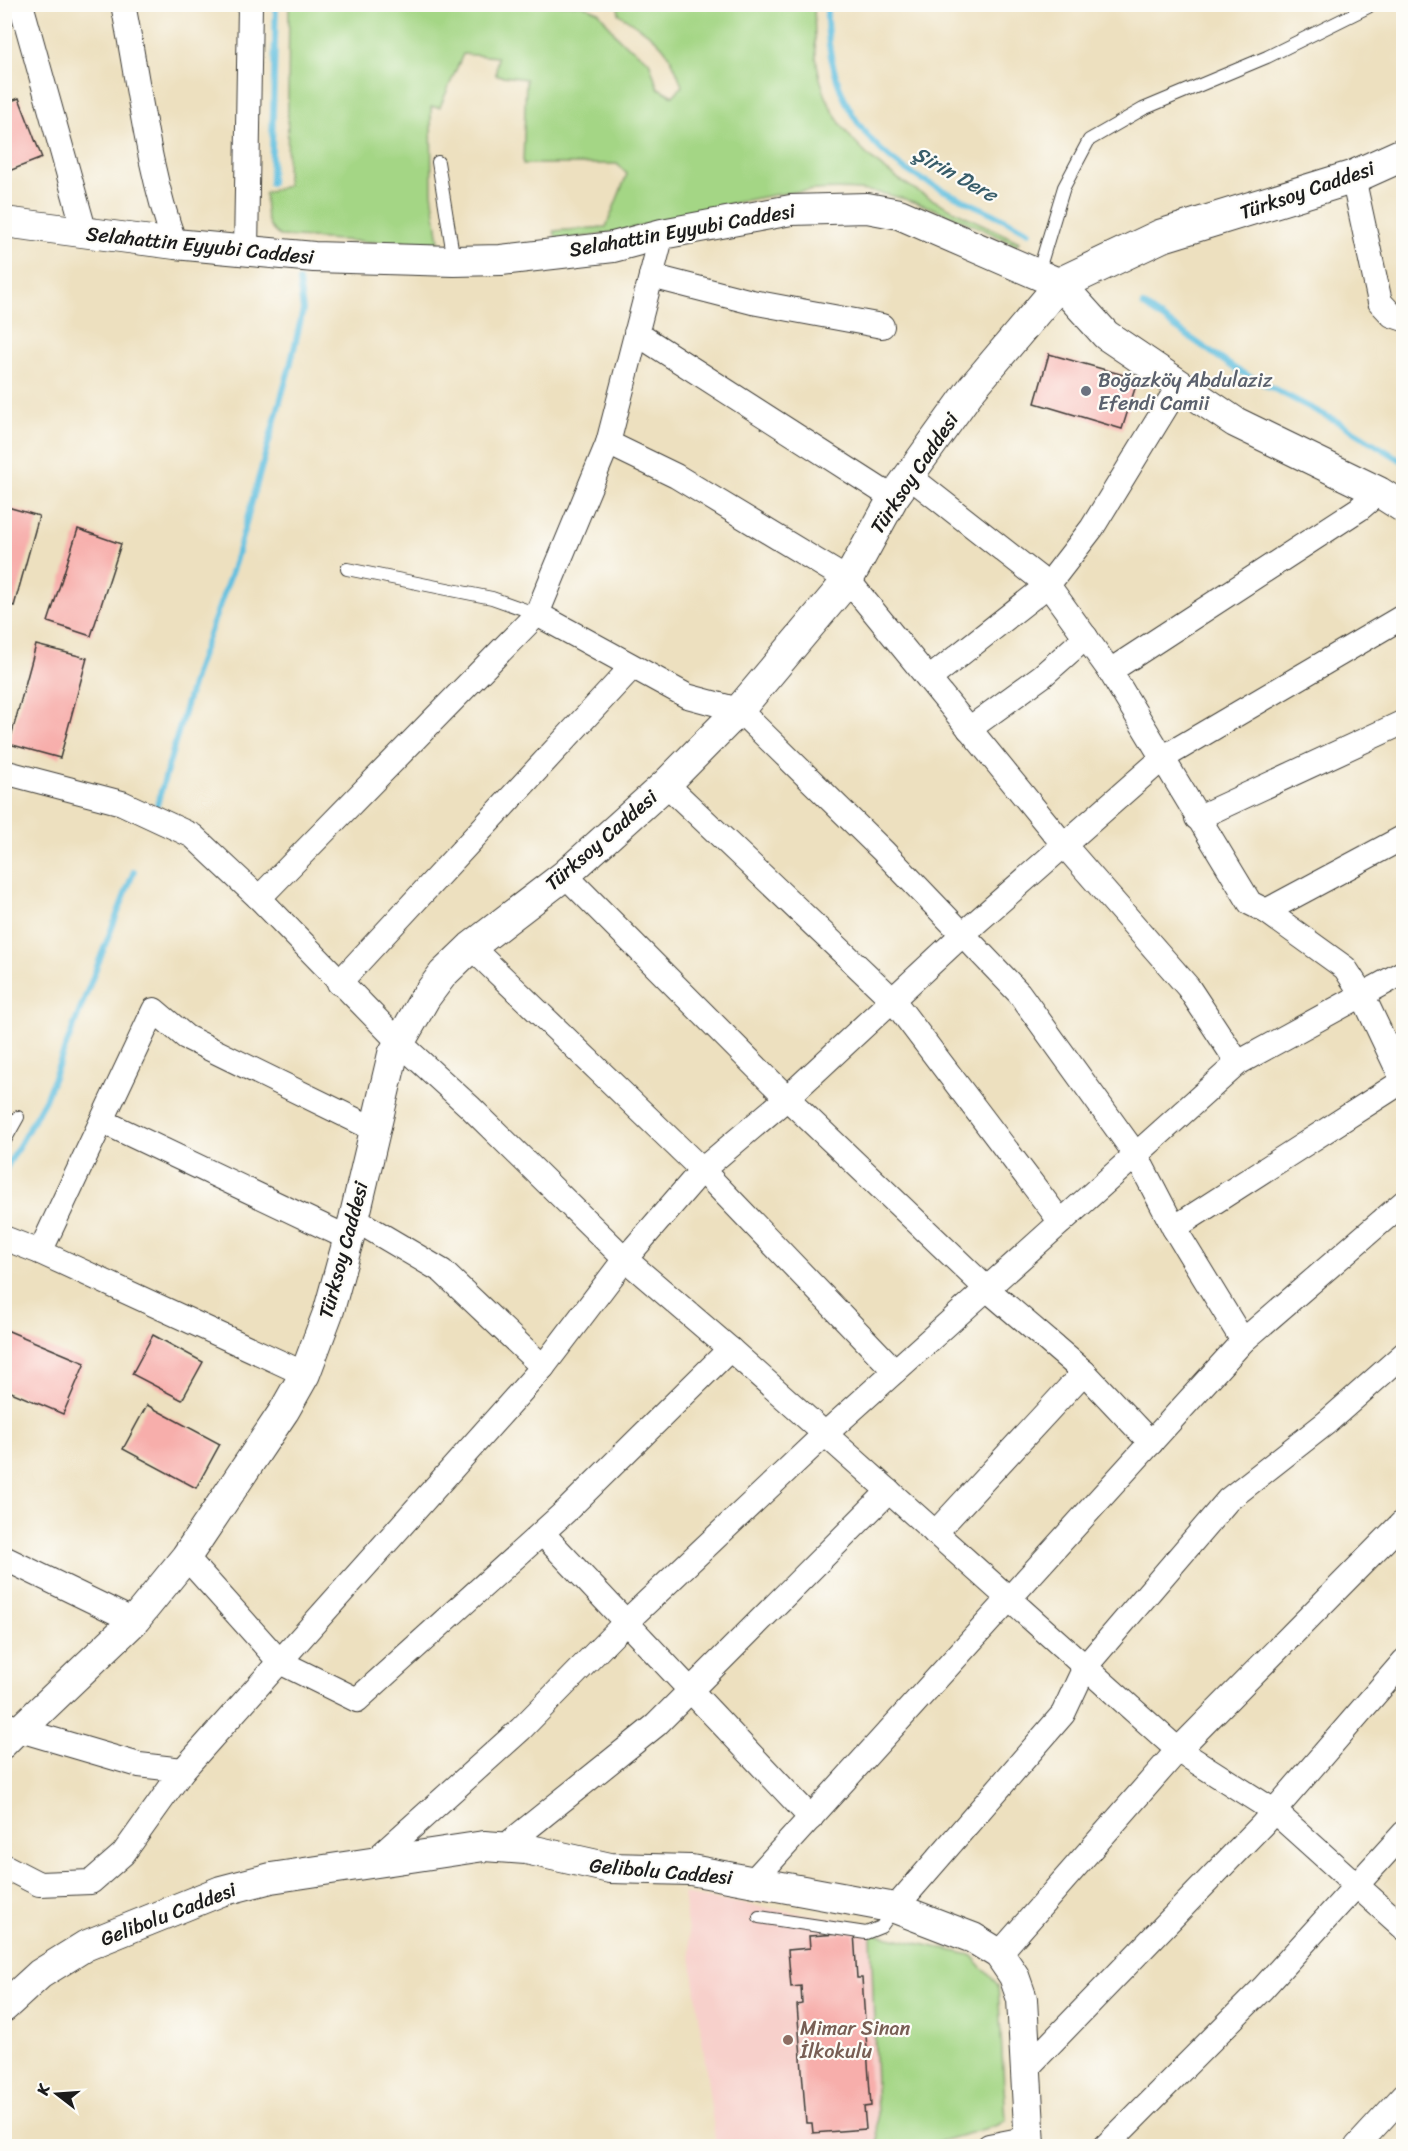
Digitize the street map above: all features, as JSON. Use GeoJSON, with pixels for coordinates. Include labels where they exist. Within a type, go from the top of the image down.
{"type":"FeatureCollection","features":[{"type":"Feature","properties":{"kind":"main road","name":"Türksoy Caddesi"},"geometry":{"type":"LineString","coordinates":[[1049,278],[1161,236],[1353,177],[1404,154]]}},
{"type":"Feature","properties":{"kind":"street"},"geometry":{"type":"LineString","coordinates":[[21,4],[86,233]]}},
{"type":"Feature","properties":{"kind":"street"},"geometry":{"type":"LineString","coordinates":[[123,4],[150,152],[165,216],[175,244]]}},
{"type":"Feature","properties":{"kind":"street"},"geometry":{"type":"LineString","coordinates":[[246,250],[250,4]]}},
{"type":"Feature","properties":{"kind":"street"},"geometry":{"type":"LineString","coordinates":[[1353,177],[1380,302],[1392,315],[1404,319]]}},
{"type":"Feature","properties":{"kind":"street","name":"Selahattin Eyyubi Caddesi"},"geometry":{"type":"LineString","coordinates":[[4,222],[175,244],[314,257],[454,261],[501,260],[613,247],[662,234],[791,210],[867,208],[899,214],[1049,278]]}},
{"type":"Feature","properties":{"kind":"street"},"geometry":{"type":"LineString","coordinates":[[259,898],[537,615],[608,443],[662,234]]}},
{"type":"Feature","properties":{"kind":"street"},"geometry":{"type":"LineString","coordinates":[[651,276],[752,302],[882,326]]}},
{"type":"Feature","properties":{"kind":"street"},"geometry":{"type":"LineString","coordinates":[[1049,278],[1106,335],[1235,422],[1391,500]]}},
{"type":"Feature","properties":{"kind":"street","name":"Türksoy Caddesi"},"geometry":{"type":"LineString","coordinates":[[10,1733],[134,1622],[186,1557],[284,1412],[305,1374],[328,1310],[351,1228],[393,1054],[425,998],[443,974],[471,947],[565,875],[666,784],[739,710],[848,580],[901,487],[1049,278]]}},
{"type":"Feature","properties":{"kind":"street"},"geometry":{"type":"LineString","coordinates":[[636,333],[901,487],[1048,585],[1110,671],[1164,757],[1197,818],[1250,903],[1266,911],[1345,968],[1362,994],[1398,1057],[1403,1082],[1174,1228]]}},
{"type":"Feature","properties":{"kind":"street"},"geometry":{"type":"LineString","coordinates":[[928,679],[1048,585],[1092,528],[1180,384]]}},
{"type":"Feature","properties":{"kind":"street"},"geometry":{"type":"LineString","coordinates":[[608,443],[676,477],[848,580],[1064,845],[1188,987],[1238,1063]]}},
{"type":"Feature","properties":{"kind":"street"},"geometry":{"type":"LineString","coordinates":[[1110,671],[1359,509],[1391,500]]}},
{"type":"Feature","properties":{"kind":"street"},"geometry":{"type":"LineString","coordinates":[[537,615],[687,696],[739,710],[883,850],[1019,993],[1136,1155],[1174,1228],[1243,1341]]}},
{"type":"Feature","properties":{"kind":"street"},"geometry":{"type":"LineString","coordinates":[[4,1866],[39,1884],[92,1882],[123,1854],[183,1770],[543,1367],[625,1259],[702,1170],[787,1098],[963,934],[1164,757],[1404,616]]}},
{"type":"Feature","properties":{"kind":"street"},"geometry":{"type":"LineString","coordinates":[[969,729],[1042,676],[1086,637]]}},
{"type":"Feature","properties":{"kind":"street"},"geometry":{"type":"LineString","coordinates":[[339,983],[632,667]]}},
{"type":"Feature","properties":{"kind":"street"},"geometry":{"type":"LineString","coordinates":[[1197,818],[1404,722]]}},
{"type":"Feature","properties":{"kind":"street"},"geometry":{"type":"LineString","coordinates":[[4,772],[122,803],[193,836],[259,898],[339,983],[399,1042],[470,1107],[625,1259],[730,1349],[1178,1750],[1274,1812],[1404,1928]]}},
{"type":"Feature","properties":{"kind":"street"},"geometry":{"type":"LineString","coordinates":[[666,784],[893,999],[1061,1222]]}},
{"type":"Feature","properties":{"kind":"street"},"geometry":{"type":"LineString","coordinates":[[1266,911],[1404,837]]}},
{"type":"Feature","properties":{"kind":"street"},"geometry":{"type":"LineString","coordinates":[[565,875],[787,1098],[987,1289],[1084,1372],[1151,1443]]}},
{"type":"Feature","properties":{"kind":"street"},"geometry":{"type":"LineString","coordinates":[[471,947],[702,1170],[896,1371]]}},
{"type":"Feature","properties":{"kind":"street"},"geometry":{"type":"LineString","coordinates":[[372,1863],[521,1729],[626,1622],[825,1434],[1238,1063],[1404,972]]}},
{"type":"Feature","properties":{"kind":"street"},"geometry":{"type":"LineString","coordinates":[[40,1252],[154,1010],[186,1037],[374,1129]]}},
{"type":"Feature","properties":{"kind":"street"},"geometry":{"type":"LineString","coordinates":[[102,1121],[351,1228],[442,1271],[543,1367]]}},
{"type":"Feature","properties":{"kind":"street"},"geometry":{"type":"LineString","coordinates":[[754,1880],[1243,1341],[1404,1202]]}},
{"type":"Feature","properties":{"kind":"street"},"geometry":{"type":"LineString","coordinates":[[4,1238],[40,1252],[305,1374]]}},
{"type":"Feature","properties":{"kind":"street"},"geometry":{"type":"LineString","coordinates":[[186,1557],[280,1662],[357,1700],[542,1533],[730,1349]]}},
{"type":"Feature","properties":{"kind":"street"},"geometry":{"type":"LineString","coordinates":[[895,1908],[1063,1714],[1085,1667],[1228,1500],[1326,1423],[1404,1354]]}},
{"type":"Feature","properties":{"kind":"street"},"geometry":{"type":"LineString","coordinates":[[935,1533],[1084,1372]]}},
{"type":"Feature","properties":{"kind":"street"},"geometry":{"type":"LineString","coordinates":[[504,1846],[656,1725],[889,1491]]}},
{"type":"Feature","properties":{"kind":"street"},"geometry":{"type":"LineString","coordinates":[[999,1954],[1178,1750],[1404,1521]]}},
{"type":"Feature","properties":{"kind":"street"},"geometry":{"type":"LineString","coordinates":[[542,1533],[811,1818]]}},
{"type":"Feature","properties":{"kind":"street"},"geometry":{"type":"LineString","coordinates":[[4,1558],[134,1622]]}},
{"type":"Feature","properties":{"kind":"street"},"geometry":{"type":"LineString","coordinates":[[1024,2071],[1274,1812],[1404,1661]]}},
{"type":"Feature","properties":{"kind":"street"},"geometry":{"type":"LineString","coordinates":[[10,1733],[139,1766],[183,1770]]}},
{"type":"Feature","properties":{"kind":"street"},"geometry":{"type":"LineString","coordinates":[[1106,2146],[1263,1988],[1404,1833]]}},
{"type":"Feature","properties":{"kind":"street","name":"Gelibolu Caddesi"},"geometry":{"type":"LineString","coordinates":[[4,2007],[57,1962],[115,1933],[221,1891],[271,1878],[484,1846],[504,1846],[610,1868],[691,1870],[895,1908],[974,1938],[999,1954],[1014,1976],[1022,1999],[1024,2071],[1030,2142]]}},
{"type":"Feature","properties":{"kind":"street"},"geometry":{"type":"LineString","coordinates":[[1357,2146],[1404,2095]]}},
{"type":"Feature","properties":{"kind":"street"},"geometry":{"type":"LineString","coordinates":[[989,2146],[1030,2142]]}},
{"type":"Feature","properties":{"kind":"lane"},"geometry":{"type":"LineString","coordinates":[[1049,278],[1064,187],[1089,140],[1143,109],[1267,57],[1368,7]]}},
{"type":"Feature","properties":{"kind":"lane"},"geometry":{"type":"LineString","coordinates":[[438,162],[454,261]]}},
{"type":"Feature","properties":{"kind":"lane"},"geometry":{"type":"LineString","coordinates":[[347,569],[492,598],[537,615]]}},
{"type":"Feature","properties":{"kind":"lane"},"geometry":{"type":"LineString","coordinates":[[4,1142],[18,1117]]}},
{"type":"Feature","properties":{"kind":"lane"},"geometry":{"type":"LineString","coordinates":[[759,1917],[866,1933],[881,1927],[895,1908]]}},
{"type":"Feature","properties":{"kind":"shaded area","name":"Mimar Sinan İlkokulu"},"geometry":{"type":"Polygon","coordinates":[[[683,1894],[861,1923],[871,1933],[878,2146],[716,2146],[683,1894]]]}},
{"type":"Feature","properties":{"kind":"green space"},"geometry":{"type":"Polygon","coordinates":[[[624,4],[814,5],[817,64],[827,99],[844,129],[867,154],[894,176],[924,195],[1019,242],[1016,245],[919,203],[885,194],[855,190],[822,190],[754,198],[625,230],[557,240],[554,231],[606,227],[627,174],[617,164],[523,164],[526,79],[496,75],[497,57],[463,54],[440,107],[431,107],[432,192],[439,242],[370,242],[280,236],[271,227],[267,217],[265,193],[287,186],[289,5],[582,5],[599,12],[619,39],[649,61],[658,88],[673,96],[682,86],[666,50],[652,36],[619,14],[618,7],[624,4]]]}},
{"type":"Feature","properties":{"kind":"green space"},"geometry":{"type":"Polygon","coordinates":[[[871,1933],[971,1955],[998,1985],[1006,2120],[998,2125],[924,2146],[878,2146],[871,1933]]]}},
{"type":"Feature","properties":{"kind":"building"},"geometry":{"type":"Polygon","coordinates":[[[19,98],[42,158],[4,173],[4,104],[19,98]]]}},
{"type":"Feature","properties":{"kind":"building","name":"Boğazköy Abdulaziz Efendi Camii"},"geometry":{"type":"Polygon","coordinates":[[[1049,354],[1138,379],[1122,429],[1035,403],[1049,354]]]}},
{"type":"Feature","properties":{"kind":"building"},"geometry":{"type":"Polygon","coordinates":[[[4,506],[39,516],[14,606],[4,603],[4,506]]]}},
{"type":"Feature","properties":{"kind":"building"},"geometry":{"type":"Polygon","coordinates":[[[78,529],[121,544],[91,636],[48,622],[78,529]]]}},
{"type":"Feature","properties":{"kind":"building"},"geometry":{"type":"Polygon","coordinates":[[[36,645],[87,658],[60,758],[9,744],[36,645]]]}},
{"type":"Feature","properties":{"kind":"building"},"geometry":{"type":"Polygon","coordinates":[[[4,1329],[85,1363],[63,1414],[4,1389],[4,1329]]]}},
{"type":"Feature","properties":{"kind":"building"},"geometry":{"type":"Polygon","coordinates":[[[153,1335],[203,1362],[182,1400],[132,1374],[153,1335]]]}},
{"type":"Feature","properties":{"kind":"building"},"geometry":{"type":"Polygon","coordinates":[[[147,1405],[220,1444],[196,1488],[123,1449],[147,1405]]]}},
{"type":"Feature","properties":{"kind":"building"},"geometry":{"type":"Polygon","coordinates":[[[854,1933],[857,1978],[862,1978],[871,2106],[864,2107],[866,2129],[813,2133],[812,2123],[806,2123],[797,2005],[802,2004],[801,1986],[791,1987],[788,1950],[810,1948],[809,1936],[854,1933]]]}},
{"type":"Feature","properties":{"kind":"waterway"},"geometry":{"type":"LineString","coordinates":[[271,183],[276,4]]}},
{"type":"Feature","properties":{"kind":"waterway","name":"Şirin Dere"},"geometry":{"type":"LineString","coordinates":[[827,4],[831,56],[837,80],[858,123],[874,142],[892,160],[914,175],[1029,232]]}},
{"type":"Feature","properties":{"kind":"waterway"},"geometry":{"type":"LineString","coordinates":[[157,805],[196,671],[235,562],[290,366],[303,310],[299,281]]}},
{"type":"Feature","properties":{"kind":"waterway","name":"Şirin Dere"},"geometry":{"type":"LineString","coordinates":[[1143,305],[1237,370],[1340,423],[1404,462]]}},
{"type":"Feature","properties":{"kind":"waterway"},"geometry":{"type":"LineString","coordinates":[[4,1172],[45,1100],[134,871]]}},
{"type":"Feature","properties":{"kind":"place","name":"Boğazköy Abdulaziz Efendi Camii"},"geometry":{"type":"Point","coordinates":[1086,391]}},
{"type":"Feature","properties":{"kind":"place","name":"Mimar Sinan İlkokulu"},"geometry":{"type":"Point","coordinates":[788,2040]}}]}
